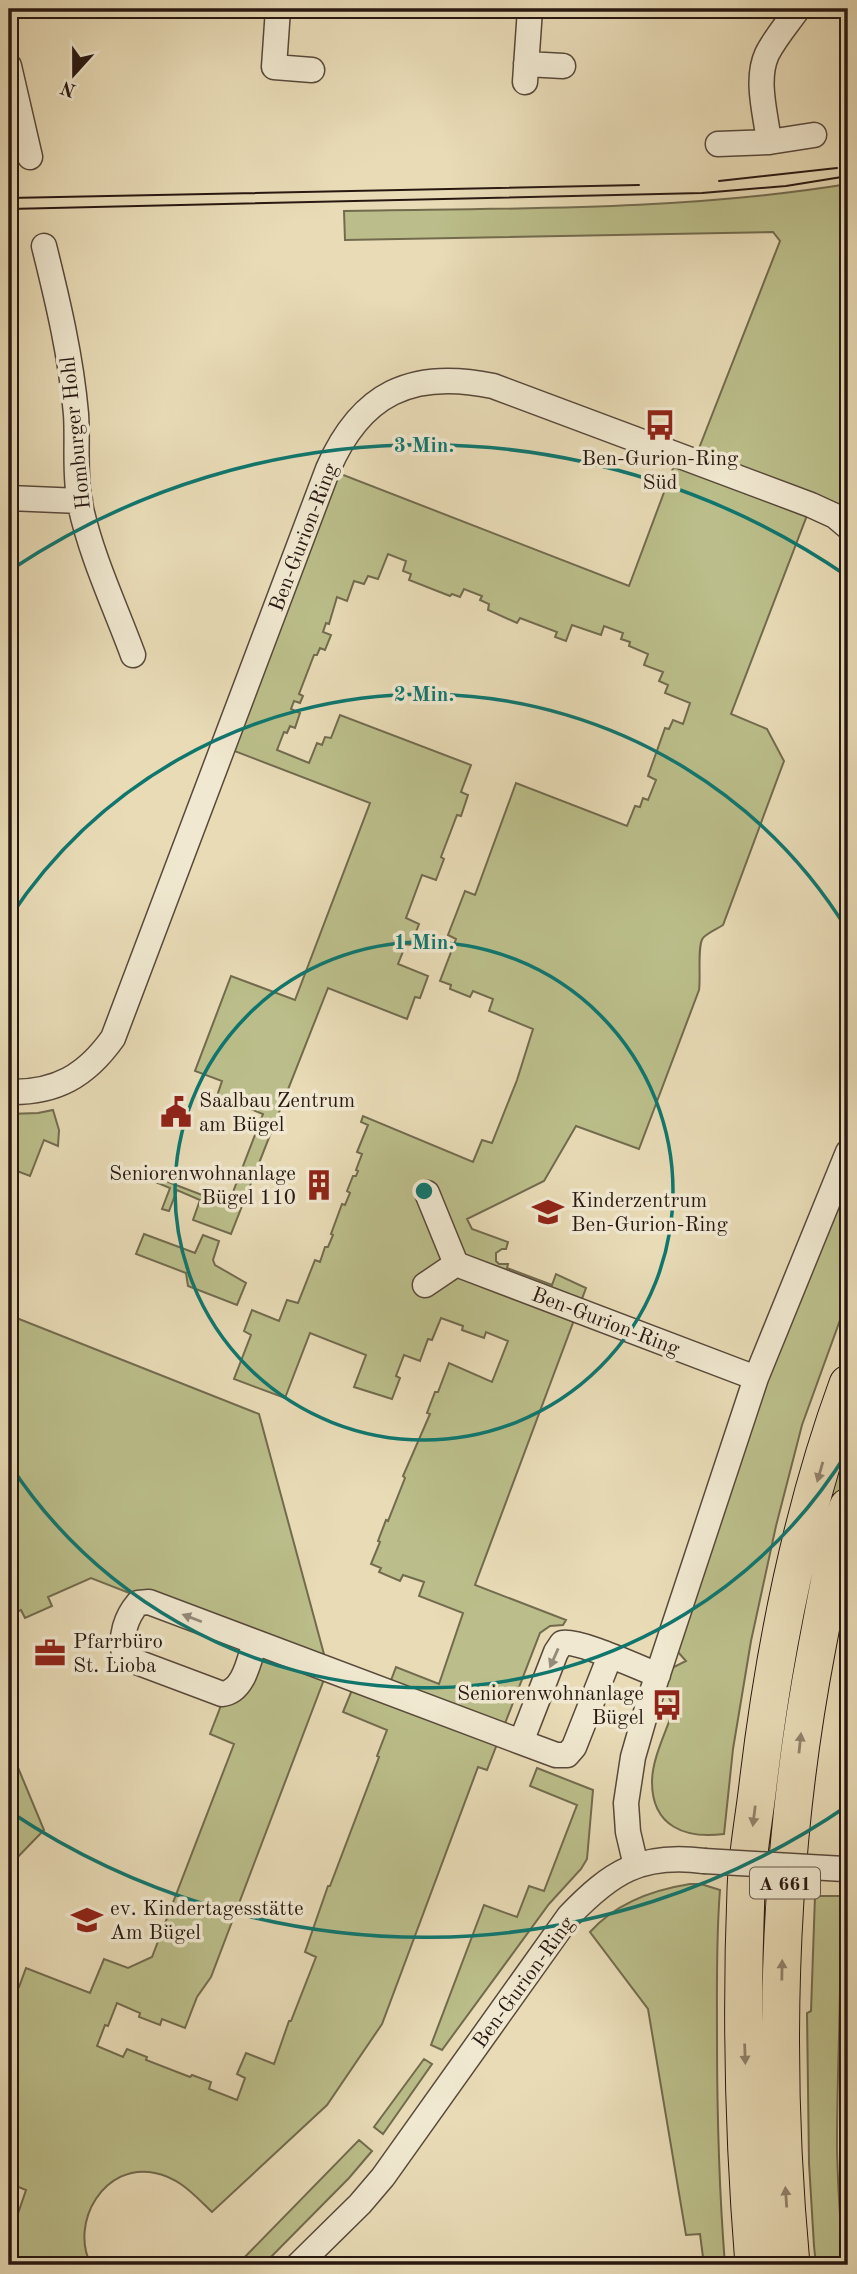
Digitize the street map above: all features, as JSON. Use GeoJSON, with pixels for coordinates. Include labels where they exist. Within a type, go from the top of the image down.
{"type":"FeatureCollection","features":[{"type":"Feature","properties":{"kind":"highway","name":"A 661"},"geometry":{"type":"LineString","coordinates":[[754,2265],[744,2031],[746,1887],[766,1716],[786,1610],[811,1501],[848,1384]]}},
{"type":"Feature","properties":{"kind":"highway","name":"A 661"},"geometry":{"type":"LineString","coordinates":[[791,2265],[783,2148],[781,2053],[785,1889],[802,1726],[848,1507]]}},
{"type":"Feature","properties":{"kind":"street"},"geometry":{"type":"LineString","coordinates":[[278,9],[274,67],[312,70]]}},
{"type":"Feature","properties":{"kind":"street"},"geometry":{"type":"LineString","coordinates":[[530,9],[526,73],[564,66]]}},
{"type":"Feature","properties":{"kind":"street"},"geometry":{"type":"LineString","coordinates":[[769,142],[761,82],[762,69],[767,54],[798,9]]}},
{"type":"Feature","properties":{"kind":"street"},"geometry":{"type":"LineString","coordinates":[[9,66],[14,114],[30,157]]}},
{"type":"Feature","properties":{"kind":"street"},"geometry":{"type":"LineString","coordinates":[[718,144],[769,142],[814,135]]}},
{"type":"Feature","properties":{"kind":"street","name":"Homburger Hohl"},"geometry":{"type":"LineString","coordinates":[[44,247],[71,371],[76,414],[79,501],[133,655]]}},
{"type":"Feature","properties":{"kind":"street","name":"Ben-Gurion-Ring"},"geometry":{"type":"LineString","coordinates":[[9,1092],[29,1092],[55,1086],[80,1073],[99,1057],[113,1038],[328,470],[348,430],[363,412],[382,398],[405,387],[433,381],[464,380],[493,386],[811,505],[835,516],[848,527]]}},
{"type":"Feature","properties":{"kind":"street"},"geometry":{"type":"LineString","coordinates":[[9,498],[79,501]]}},
{"type":"Feature","properties":{"kind":"street"},"geometry":{"type":"LineString","coordinates":[[636,1866],[628,1832],[626,1803],[633,1757],[756,1378],[848,1152]]}},
{"type":"Feature","properties":{"kind":"street"},"geometry":{"type":"LineString","coordinates":[[425,1285],[456,1264],[427,1193]]}},
{"type":"Feature","properties":{"kind":"street","name":"Ben-Gurion-Ring"},"geometry":{"type":"LineString","coordinates":[[456,1264],[756,1378]]}},
{"type":"Feature","properties":{"kind":"street"},"geometry":{"type":"LineString","coordinates":[[256,1642],[239,1686],[231,1693],[222,1694],[134,1661],[124,1654],[121,1641],[131,1611],[138,1603],[149,1602],[256,1642],[522,1742],[555,1755],[567,1755],[575,1747],[610,1656]]}},
{"type":"Feature","properties":{"kind":"street"},"geometry":{"type":"LineString","coordinates":[[522,1742],[556,1652],[562,1643],[570,1642],[658,1675]]}},
{"type":"Feature","properties":{"kind":"street","name":"Ben-Gurion-Ring"},"geometry":{"type":"LineString","coordinates":[[306,2263],[383,2177],[569,1916],[610,1878],[636,1866],[678,1858],[846,1870]]}},
{"type":"Feature","properties":{"kind":"green space"},"geometry":{"type":"Polygon","coordinates":[[[848,184],[848,527],[811,505],[731,714],[767,729],[784,761],[723,925],[707,934],[701,942],[699,990],[639,1149],[576,1126],[544,1181],[467,1219],[472,1229],[508,1242],[506,1249],[496,1253],[496,1261],[499,1264],[508,1264],[507,1268],[552,1285],[556,1274],[586,1288],[475,1585],[566,1620],[563,1625],[550,1626],[540,1633],[487,1770],[478,1767],[382,2024],[327,2105],[212,2212],[172,2179],[155,2173],[137,2172],[121,2177],[107,2186],[88,2214],[85,2248],[91,2265],[9,2265],[10,2237],[26,2190],[9,2183],[9,1983],[19,1987],[26,1968],[90,1993],[104,1959],[128,1968],[152,1957],[234,1744],[210,1734],[220,1708],[222,1694],[255,1642],[91,1578],[48,1597],[52,1606],[25,1618],[21,1610],[9,1615],[9,1315],[259,1414],[328,1669],[211,1977],[197,1997],[185,2028],[162,2019],[160,2025],[139,2017],[140,2013],[117,2003],[97,2046],[123,2057],[127,2049],[147,2057],[146,2060],[211,2082],[209,2089],[237,2100],[245,2078],[237,2074],[246,2053],[274,2064],[316,1957],[305,1952],[387,1730],[343,1712],[356,1680],[387,1691],[396,1667],[439,1684],[463,1613],[419,1596],[424,1582],[403,1575],[400,1581],[379,1572],[381,1568],[371,1564],[380,1542],[378,1541],[430,1414],[427,1413],[435,1392],[438,1392],[449,1363],[492,1382],[508,1341],[486,1332],[484,1338],[441,1318],[432,1340],[428,1339],[420,1361],[404,1355],[396,1376],[400,1378],[392,1399],[354,1387],[366,1355],[310,1333],[285,1398],[234,1379],[251,1335],[244,1331],[252,1310],[279,1321],[287,1300],[298,1303],[315,1260],[320,1262],[325,1247],[328,1247],[342,1204],[345,1205],[350,1193],[347,1191],[358,1171],[356,1170],[362,1154],[357,1152],[368,1125],[361,1122],[363,1116],[473,1162],[482,1140],[492,1143],[517,1080],[533,1029],[489,1011],[493,999],[473,991],[470,997],[450,989],[451,985],[440,981],[456,939],[448,935],[465,891],[475,895],[516,783],[627,826],[635,806],[640,807],[643,798],[648,800],[656,780],[648,776],[665,728],[669,729],[673,720],[683,724],[690,703],[665,693],[668,685],[659,681],[663,672],[644,665],[648,654],[629,646],[630,642],[621,639],[623,633],[604,626],[601,635],[572,625],[566,641],[555,637],[557,632],[520,618],[517,623],[488,610],[489,604],[480,600],[482,596],[464,589],[460,597],[452,594],[450,596],[409,580],[411,574],[403,571],[406,561],[388,554],[378,579],[368,576],[364,584],[354,581],[347,601],[337,597],[329,624],[326,623],[323,632],[331,635],[325,650],[320,648],[317,655],[314,655],[299,694],[303,696],[300,703],[294,701],[291,709],[300,713],[295,728],[290,726],[287,733],[284,732],[277,750],[309,763],[317,743],[322,745],[325,737],[331,738],[340,715],[471,765],[461,792],[468,795],[441,857],[444,859],[436,880],[422,875],[406,918],[419,924],[411,945],[406,944],[398,964],[428,976],[420,998],[415,997],[407,1019],[328,988],[231,1234],[193,1220],[200,1200],[177,1190],[169,1211],[162,1209],[170,1188],[148,1179],[150,1175],[228,1205],[263,1114],[217,1096],[222,1081],[195,1071],[231,976],[295,1000],[370,803],[224,747],[328,469],[629,586],[678,455],[694,461],[780,241],[773,232],[345,240],[344,211],[660,204],[786,193],[848,184]]]}},
{"type":"Feature","properties":{"kind":"green space"},"geometry":{"type":"Polygon","coordinates":[[[53,1110],[59,1130],[58,1146],[44,1140],[30,1176],[9,1168],[9,1114],[53,1110]]]}},
{"type":"Feature","properties":{"kind":"green space"},"geometry":{"type":"Polygon","coordinates":[[[848,1152],[848,1298],[802,1425],[776,1526],[751,1641],[733,1749],[724,1834],[685,1832],[665,1820],[654,1797],[654,1763],[674,1708],[658,1675],[686,1661],[669,1642],[848,1152]]]}},
{"type":"Feature","properties":{"kind":"green space"},"geometry":{"type":"Polygon","coordinates":[[[144,1234],[195,1253],[203,1235],[219,1241],[213,1260],[215,1265],[246,1283],[237,1305],[188,1286],[186,1273],[136,1254],[144,1234]]]}},
{"type":"Feature","properties":{"kind":"green space"},"geometry":{"type":"Polygon","coordinates":[[[848,1437],[848,1460],[806,1627],[772,1840],[768,1839],[795,1646],[823,1524],[848,1437]]]}},
{"type":"Feature","properties":{"kind":"green space"},"geometry":{"type":"Polygon","coordinates":[[[9,1746],[44,1830],[9,1866],[9,1746]]]}},
{"type":"Feature","properties":{"kind":"green space"},"geometry":{"type":"Polygon","coordinates":[[[537,1768],[593,1790],[587,1859],[549,1904],[442,2050],[431,2045],[484,1905],[517,1917],[529,1886],[544,1891],[577,1805],[530,1786],[537,1768]]]}},
{"type":"Feature","properties":{"kind":"green space"},"geometry":{"type":"Polygon","coordinates":[[[690,1884],[701,1884],[720,1890],[717,2093],[725,2265],[704,2265],[700,2234],[686,2235],[648,2009],[590,1932],[611,1913],[636,1899],[690,1884]]]}},
{"type":"Feature","properties":{"kind":"green space"},"geometry":{"type":"Polygon","coordinates":[[[815,1896],[848,1896],[848,1913],[840,1912],[837,2113],[843,2265],[816,2265],[814,2246],[809,2163],[807,2013],[811,2011],[815,1896]]]}},
{"type":"Feature","properties":{"kind":"green space"},"geometry":{"type":"Polygon","coordinates":[[[424,2059],[432,2064],[383,2134],[374,2127],[424,2059]]]}},
{"type":"Feature","properties":{"kind":"green space"},"geometry":{"type":"Polygon","coordinates":[[[359,2140],[372,2151],[349,2178],[263,2265],[237,2265],[359,2140]]]}},
{"type":"Feature","properties":{"kind":"tram line"},"geometry":{"type":"LineString","coordinates":[[719,181],[837,168]]}},
{"type":"Feature","properties":{"kind":"tram line"},"geometry":{"type":"LineString","coordinates":[[9,209],[702,193],[786,186],[848,176]]}},
{"type":"Feature","properties":{"kind":"tram line"},"geometry":{"type":"LineString","coordinates":[[9,198],[639,185]]}},
{"type":"Feature","properties":{"kind":"place","name":"Ben-Gurion-Ring Süd"},"geometry":{"type":"Point","coordinates":[660,425]}},
{"type":"Feature","properties":{"kind":"place","name":"Saalbau Zentrum am Bügel"},"geometry":{"type":"Point","coordinates":[176,1112]}},
{"type":"Feature","properties":{"kind":"place","name":"Seniorenwohnanlage Bügel 110"},"geometry":{"type":"Point","coordinates":[319,1185]}},
{"type":"Feature","properties":{"kind":"place","name":"Kinderzentrum Ben-Gurion-Ring"},"geometry":{"type":"Point","coordinates":[548,1212]}},
{"type":"Feature","properties":{"kind":"place","name":"Pfarrbüro St. Lioba"},"geometry":{"type":"Point","coordinates":[50,1653]}},
{"type":"Feature","properties":{"kind":"place","name":"Seniorenwohnanlage Bügel"},"geometry":{"type":"Point","coordinates":[667,1705]}},
{"type":"Feature","properties":{"kind":"place","name":"ev. Kindertagesstätte Am Bügel"},"geometry":{"type":"Point","coordinates":[87,1920]}}]}
